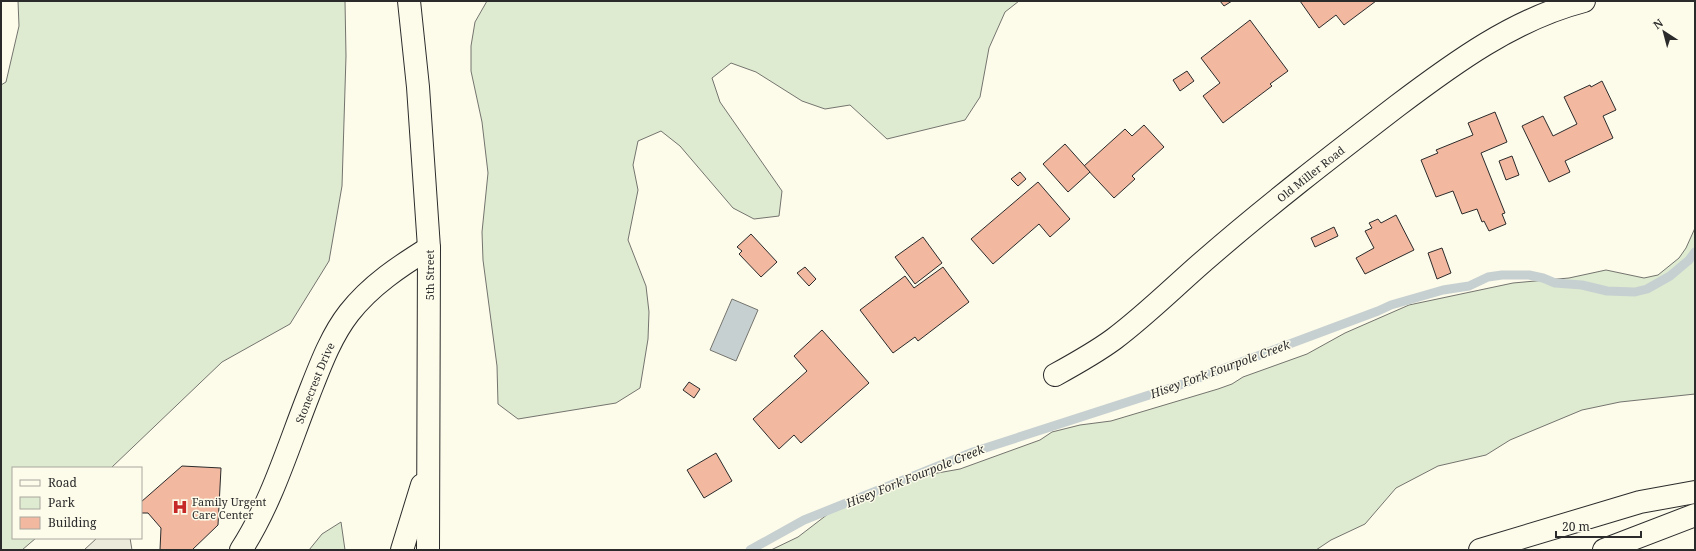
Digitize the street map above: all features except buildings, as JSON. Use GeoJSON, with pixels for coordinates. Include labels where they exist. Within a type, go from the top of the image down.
{"type":"FeatureCollection","features":[{"type":"Feature","properties":{"kind":"main road","name":"5th Street"},"geometry":{"type":"LineString","coordinates":[[408,1],[418,87],[429,248],[428,550]]}},
{"type":"Feature","properties":{"kind":"main road","name":"Old Miller Road"},"geometry":{"type":"LineString","coordinates":[[1055,375],[1114,340],[1142,317],[1205,260],[1271,205],[1461,59],[1514,28],[1549,13],[1584,1]]}},
{"type":"Feature","properties":{"kind":"main road","name":"Stonecrest Drive"},"geometry":{"type":"LineString","coordinates":[[241,550],[254,530],[274,488],[320,364],[333,337],[349,313],[368,291],[398,267],[429,248]]}},
{"type":"Feature","properties":{"kind":"main road"},"geometry":{"type":"LineString","coordinates":[[402,550],[429,462]]}},
{"type":"Feature","properties":{"kind":"main road"},"geometry":{"type":"LineString","coordinates":[[1480,550],[1640,502],[1695,492]]}},
{"type":"Feature","properties":{"kind":"main road"},"geometry":{"type":"LineString","coordinates":[[1604,550],[1695,515]]}},
{"type":"Feature","properties":{"kind":"green space"},"geometry":{"type":"Polygon","coordinates":[[[18,1],[345,1],[346,56],[342,186],[329,261],[290,324],[222,362],[112,467],[12,467],[12,539],[35,539],[22,550],[1,550],[1,85],[6,82],[19,26],[18,1]]]}},
{"type":"Feature","properties":{"kind":"green space"},"geometry":{"type":"Polygon","coordinates":[[[487,1],[1019,1],[1005,12],[989,48],[980,97],[965,120],[887,139],[850,105],[825,109],[802,101],[756,72],[731,63],[712,78],[720,102],[782,191],[779,216],[754,219],[733,208],[680,146],[661,131],[638,141],[633,165],[638,190],[628,240],[646,286],[649,312],[648,339],[640,388],[616,403],[518,419],[498,404],[497,366],[483,260],[482,232],[488,173],[482,122],[471,71],[471,46],[475,22],[487,1]]]}},
{"type":"Feature","properties":{"kind":"green space"},"geometry":{"type":"Polygon","coordinates":[[[1695,228],[1695,394],[1620,402],[1582,410],[1510,440],[1486,455],[1438,466],[1396,488],[1365,524],[1331,540],[1316,550],[771,550],[798,537],[841,504],[904,476],[932,474],[960,469],[1040,440],[1052,432],[1080,425],[1111,421],[1218,389],[1232,384],[1243,377],[1307,354],[1345,333],[1409,305],[1513,283],[1569,278],[1606,270],[1644,278],[1658,275],[1679,258],[1686,248],[1695,228]]]}},
{"type":"Feature","properties":{"kind":"green space"},"geometry":{"type":"Polygon","coordinates":[[[341,522],[345,550],[309,550],[322,534],[341,522]]]}},
{"type":"Feature","properties":{"kind":"shaded area"},"geometry":{"type":"Polygon","coordinates":[[[732,299],[758,310],[736,361],[710,350],[732,299]]]}},
{"type":"Feature","properties":{"kind":"shaded area"},"geometry":{"type":"Polygon","coordinates":[[[96,539],[130,539],[132,550],[84,550],[96,539]]]}},
{"type":"Feature","properties":{"kind":"waterway","name":"Hisey Fork Fourpole Creek"},"geometry":{"type":"LineString","coordinates":[[750,550],[804,520],[973,452],[1177,386],[1391,305],[1443,290],[1469,286],[1488,277],[1502,275],[1529,275],[1543,278],[1555,283],[1582,285],[1607,291],[1635,292],[1647,289],[1670,276],[1689,260],[1695,252]]}},
{"type":"Feature","properties":{"kind":"place","name":"Family Urgent Care Center"},"geometry":{"type":"Point","coordinates":[180,507]}}]}
